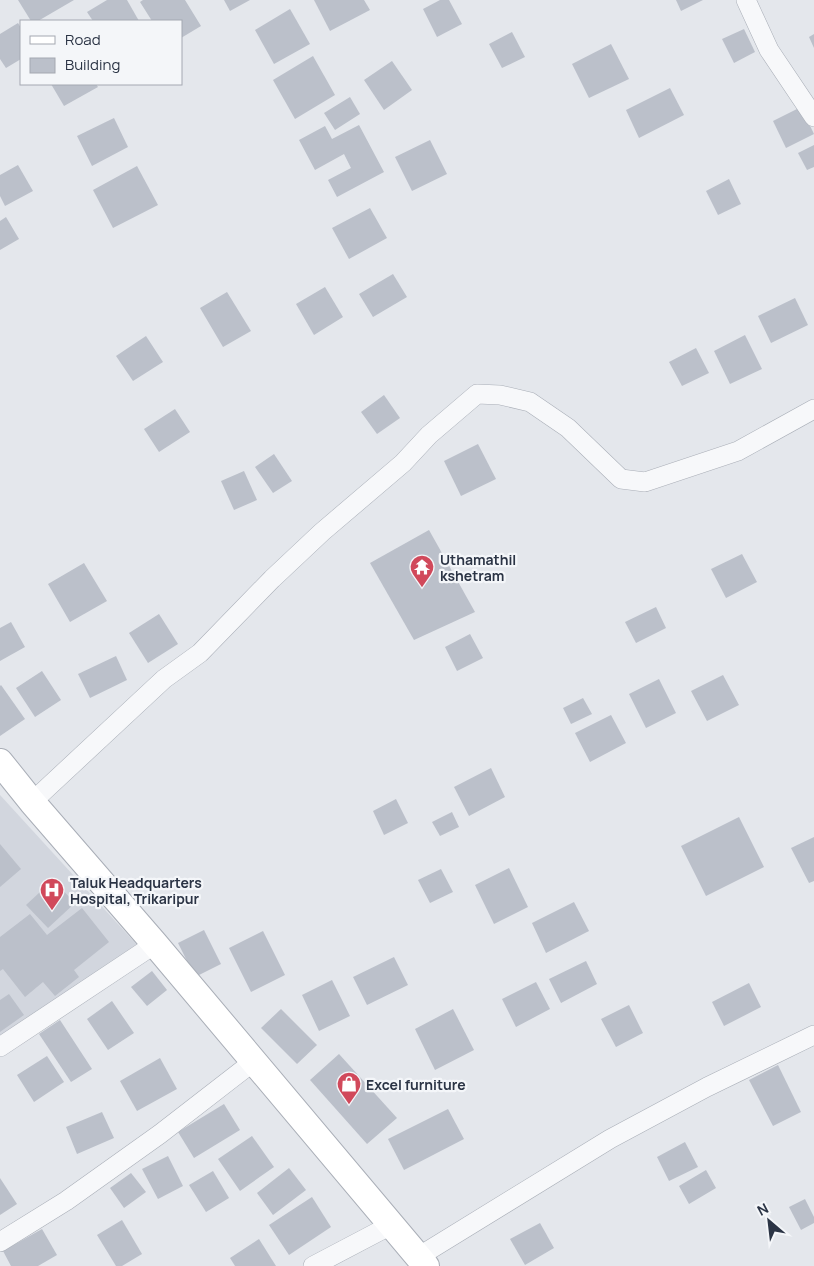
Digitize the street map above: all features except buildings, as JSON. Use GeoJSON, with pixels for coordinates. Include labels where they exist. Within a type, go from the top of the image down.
{"type":"FeatureCollection","features":[{"type":"Feature","properties":{"kind":"main road"},"geometry":{"type":"LineString","coordinates":[[0,762],[422,1262]]}},
{"type":"Feature","properties":{"kind":"street"},"geometry":{"type":"LineString","coordinates":[[746,0],[769,50],[814,117]]}},
{"type":"Feature","properties":{"kind":"street"},"geometry":{"type":"LineString","coordinates":[[32,802],[164,679],[200,654],[265,586],[322,532],[403,463],[429,435],[477,394],[500,395],[530,402],[568,428],[621,479],[645,482],[738,451],[814,409]]}},
{"type":"Feature","properties":{"kind":"street"},"geometry":{"type":"LineString","coordinates":[[0,1047],[155,944]]}},
{"type":"Feature","properties":{"kind":"street"},"geometry":{"type":"LineString","coordinates":[[422,1262],[610,1139],[707,1087],[814,1035]]}},
{"type":"Feature","properties":{"kind":"street"},"geometry":{"type":"LineString","coordinates":[[0,1242],[66,1201],[153,1140],[253,1062]]}},
{"type":"Feature","properties":{"kind":"street"},"geometry":{"type":"LineString","coordinates":[[313,1266],[391,1225]]}},
{"type":"Feature","properties":{"kind":"shaded area","name":"Taluk Headquarters Hospital, Trikaripur"},"geometry":{"type":"Polygon","coordinates":[[[0,795],[138,946],[0,1038],[0,795]]]}},
{"type":"Feature","properties":{"kind":"place","name":"Uthamathil kshetram"},"geometry":{"type":"Point","coordinates":[422,588]}},
{"type":"Feature","properties":{"kind":"place","name":"Taluk Headquarters Hospital, Trikaripur"},"geometry":{"type":"Point","coordinates":[52,911]}},
{"type":"Feature","properties":{"kind":"place","name":"Excel furniture"},"geometry":{"type":"Point","coordinates":[349,1105]}}]}
